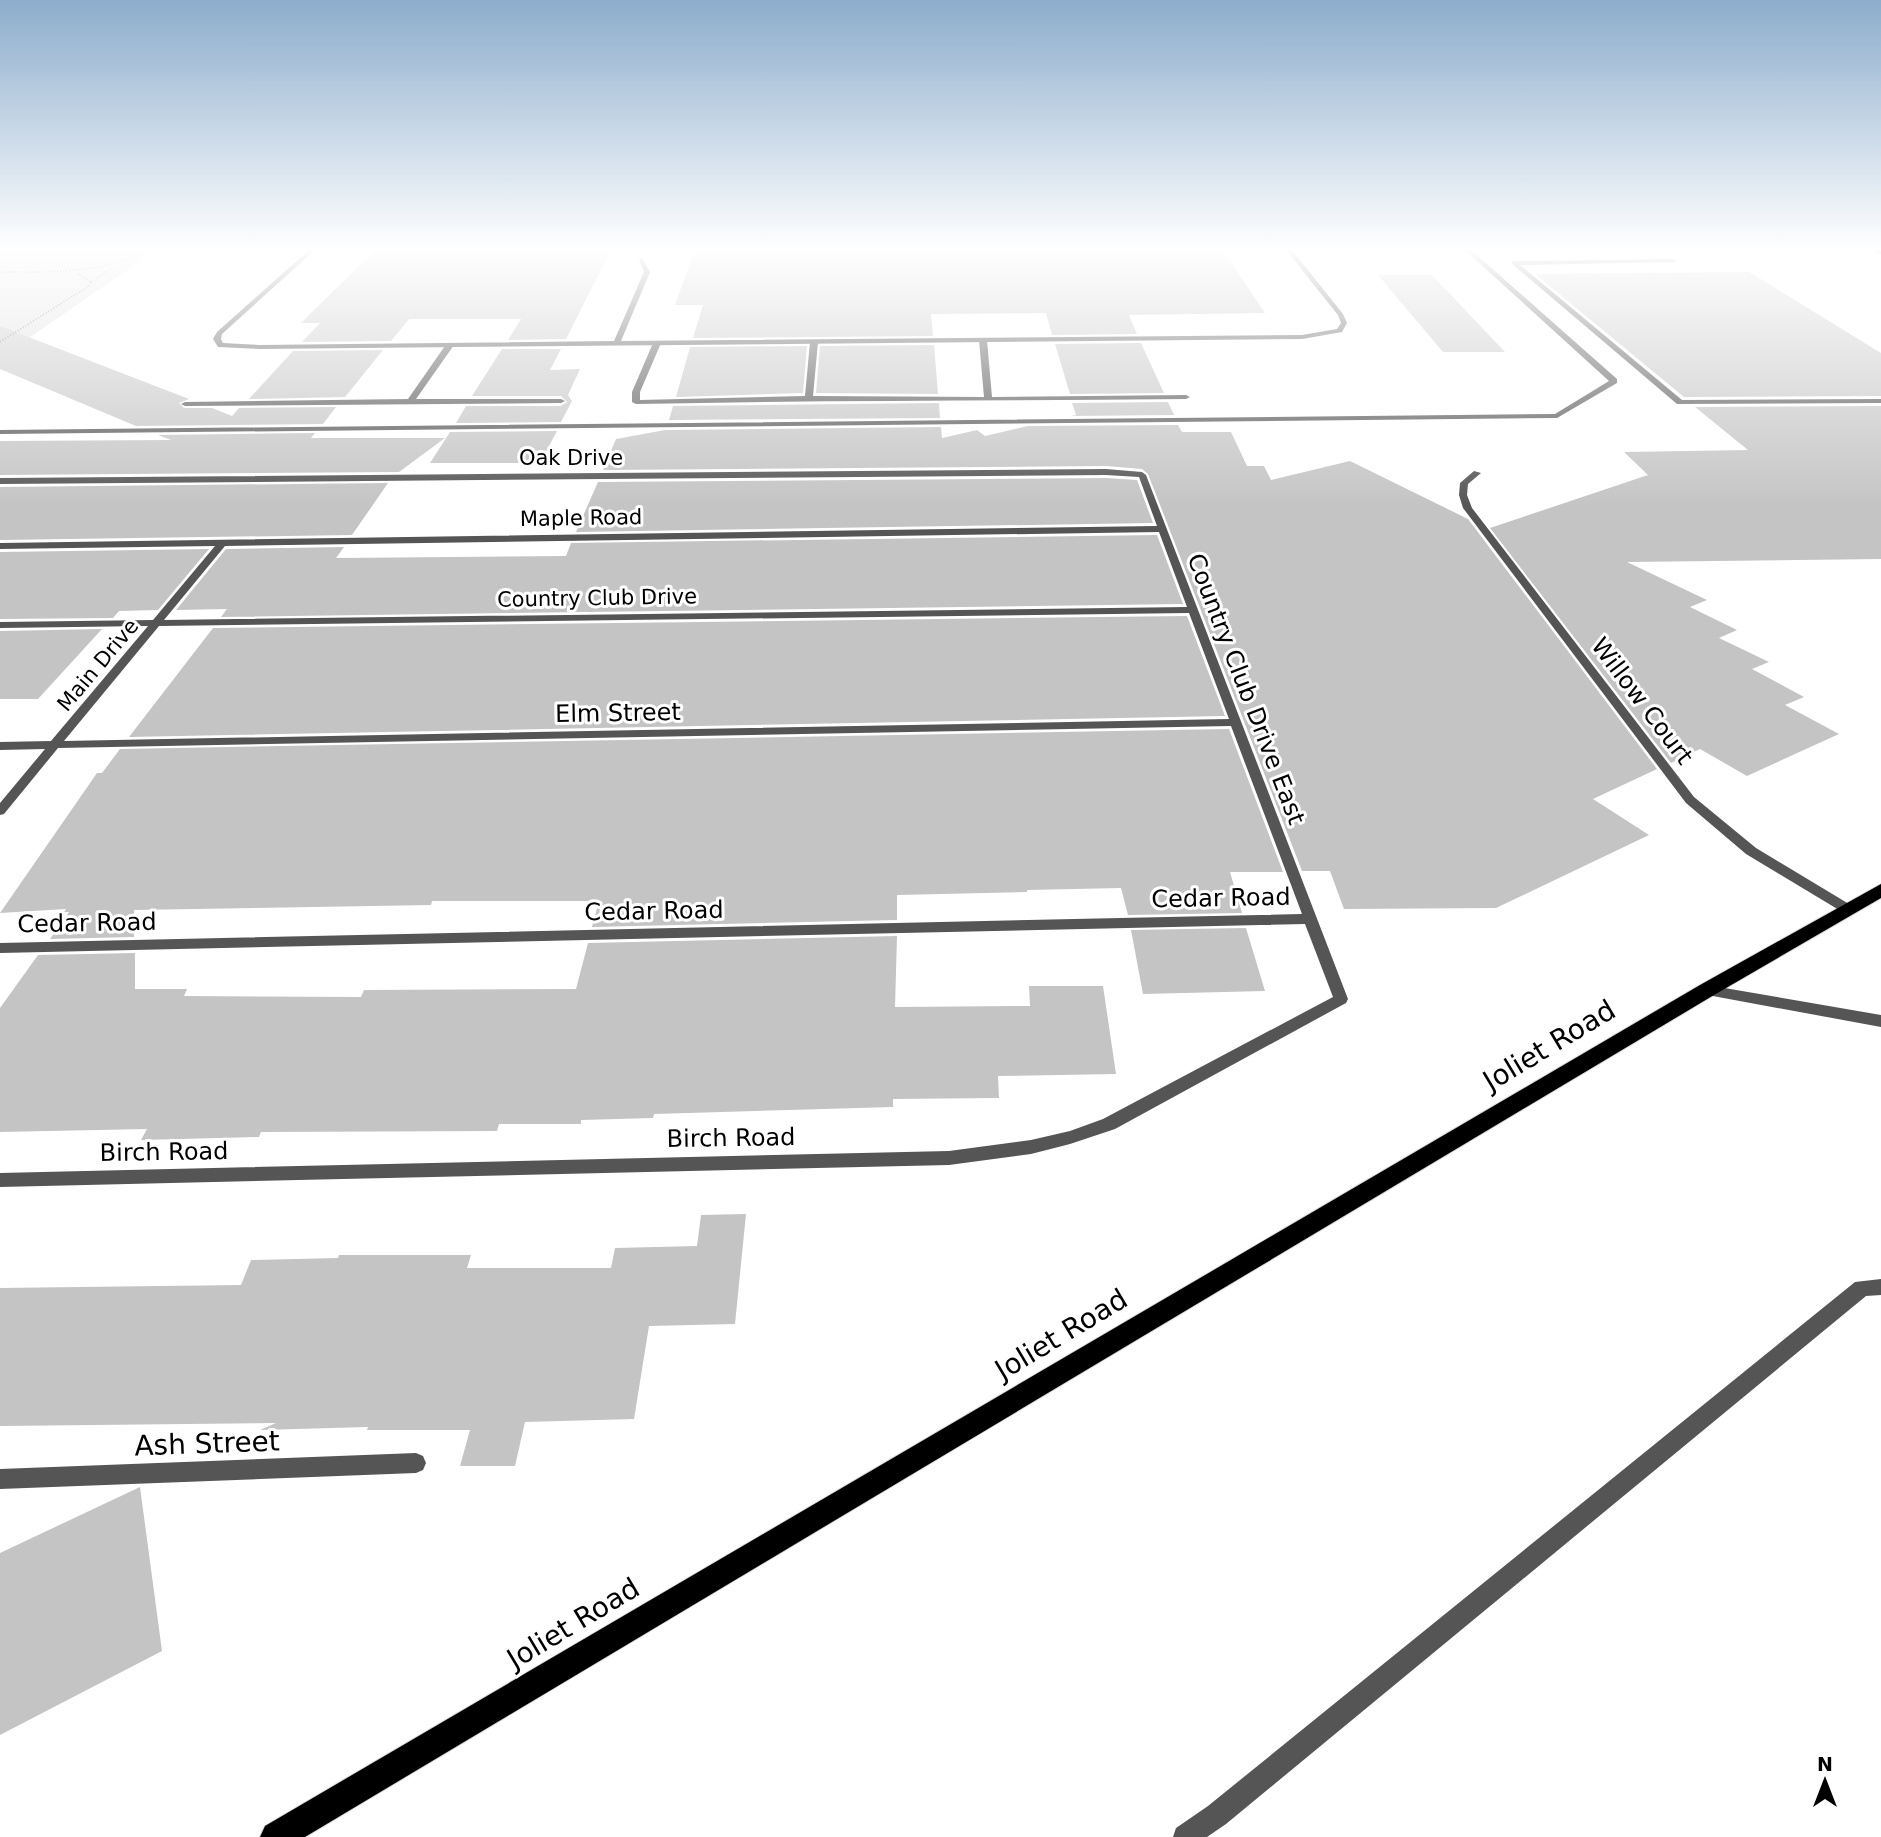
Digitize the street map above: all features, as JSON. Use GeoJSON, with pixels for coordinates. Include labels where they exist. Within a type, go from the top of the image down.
{"type":"FeatureCollection","features":[{"type":"Feature","properties":{"kind":"main road","name":"Joliet Road"},"geometry":{"type":"LineString","coordinates":[[276,1837],[1707,990],[1881,890]]}},
{"type":"Feature","properties":{"kind":"street"},"geometry":{"type":"LineString","coordinates":[[218,336],[221,345],[616,344],[1310,336]]}},
{"type":"Feature","properties":{"kind":"street"},"geometry":{"type":"LineString","coordinates":[[616,344],[620,336]]}},
{"type":"Feature","properties":{"kind":"street"},"geometry":{"type":"LineString","coordinates":[[0,432],[1557,416],[1614,381],[1564,336]]}},
{"type":"Feature","properties":{"kind":"street"},"geometry":{"type":"LineString","coordinates":[[1601,336],[1680,402],[1881,401]]}},
{"type":"Feature","properties":{"kind":"street"},"geometry":{"type":"LineString","coordinates":[[983,340],[988,399]]}},
{"type":"Feature","properties":{"kind":"street"},"geometry":{"type":"LineString","coordinates":[[809,398],[814,342]]}},
{"type":"Feature","properties":{"kind":"street"},"geometry":{"type":"LineString","coordinates":[[657,343],[636,392],[636,402],[809,398],[1186,397]]}},
{"type":"Feature","properties":{"kind":"street"},"geometry":{"type":"LineString","coordinates":[[410,401],[450,345]]}},
{"type":"Feature","properties":{"kind":"street"},"geometry":{"type":"LineString","coordinates":[[185,404],[561,401]]}},
{"type":"Feature","properties":{"kind":"street","name":"Oak Drive"},"geometry":{"type":"LineString","coordinates":[[0,481],[1106,472],[1142,475]]}},
{"type":"Feature","properties":{"kind":"street","name":"Willow Court"},"geometry":{"type":"LineString","coordinates":[[1478,473],[1464,483],[1463,495],[1468,508],[1690,800],[1751,851],[1849,910]]}},
{"type":"Feature","properties":{"kind":"street","name":"Country Club Drive East"},"geometry":{"type":"LineString","coordinates":[[1142,475],[1310,919]]}},
{"type":"Feature","properties":{"kind":"street","name":"Maple Road"},"geometry":{"type":"LineString","coordinates":[[0,546],[1163,529]]}},
{"type":"Feature","properties":{"kind":"street","name":"Main Drive"},"geometry":{"type":"LineString","coordinates":[[0,811],[223,542]]}},
{"type":"Feature","properties":{"kind":"street","name":"Country Club Drive"},"geometry":{"type":"LineString","coordinates":[[0,625],[1194,610]]}},
{"type":"Feature","properties":{"kind":"street","name":"Elm Street"},"geometry":{"type":"LineString","coordinates":[[0,746],[1237,722]]}},
{"type":"Feature","properties":{"kind":"street","name":"Cedar Road"},"geometry":{"type":"LineString","coordinates":[[0,948],[1310,919]]}},
{"type":"Feature","properties":{"kind":"street","name":"Birch Road"},"geometry":{"type":"LineString","coordinates":[[0,1180],[949,1158],[1032,1148],[1073,1139],[1109,1124],[1341,999],[1310,919]]}},
{"type":"Feature","properties":{"kind":"street"},"geometry":{"type":"LineString","coordinates":[[1707,990],[1881,1021]]}},
{"type":"Feature","properties":{"kind":"street"},"geometry":{"type":"LineString","coordinates":[[1185,1837],[1217,1815],[1862,1288],[1881,1287]]}},
{"type":"Feature","properties":{"kind":"street","name":"Ash Street"},"geometry":{"type":"LineString","coordinates":[[0,1479],[416,1463]]}},
{"type":"Feature","properties":{"kind":"shaded area"},"geometry":{"type":"Polygon","coordinates":[[[0,336],[32,336],[16,347],[0,368],[0,336]]]}},
{"type":"Feature","properties":{"kind":"building"},"geometry":{"type":"Polygon","coordinates":[[[0,336],[25,336],[189,399],[179,403],[184,408],[212,408],[232,416],[239,408],[336,407],[323,424],[136,426],[0,369],[0,336]]]}},
{"type":"Feature","properties":{"kind":"building"},"geometry":{"type":"Polygon","coordinates":[[[308,336],[395,336],[391,341],[302,342],[308,336]]]}},
{"type":"Feature","properties":{"kind":"building"},"geometry":{"type":"Polygon","coordinates":[[[511,336],[568,336],[566,339],[508,340],[511,336]]]}},
{"type":"Feature","properties":{"kind":"building"},"geometry":{"type":"Polygon","coordinates":[[[694,336],[933,336],[693,338],[694,336]]]}},
{"type":"Feature","properties":{"kind":"building"},"geometry":{"type":"Polygon","coordinates":[[[1429,336],[1490,336],[1505,352],[1443,352],[1429,336]]]}},
{"type":"Feature","properties":{"kind":"building"},"geometry":{"type":"Polygon","coordinates":[[[1610,336],[1853,336],[1881,353],[1881,396],[1684,397],[1610,336]]]}},
{"type":"Feature","properties":{"kind":"building"},"geometry":{"type":"Polygon","coordinates":[[[1141,343],[1164,393],[1070,394],[1055,344],[1141,343]]]}},
{"type":"Feature","properties":{"kind":"building"},"geometry":{"type":"Polygon","coordinates":[[[934,345],[938,394],[816,393],[820,346],[934,345]]]}},
{"type":"Feature","properties":{"kind":"building"},"geometry":{"type":"Polygon","coordinates":[[[807,346],[803,393],[676,397],[690,347],[807,346]]]}},
{"type":"Feature","properties":{"kind":"building"},"geometry":{"type":"Polygon","coordinates":[[[502,349],[561,349],[550,370],[580,369],[568,395],[572,401],[561,422],[456,423],[466,406],[561,406],[567,402],[561,396],[472,396],[502,349]]]}},
{"type":"Feature","properties":{"kind":"building"},"geometry":{"type":"Polygon","coordinates":[[[383,350],[345,397],[249,399],[293,351],[383,350]]]}},
{"type":"Feature","properties":{"kind":"building"},"geometry":{"type":"Polygon","coordinates":[[[1168,402],[1174,415],[1071,416],[1076,415],[1072,403],[1168,402]]]}},
{"type":"Feature","properties":{"kind":"building"},"geometry":{"type":"Polygon","coordinates":[[[939,403],[940,418],[669,420],[673,406],[939,403]]]}},
{"type":"Feature","properties":{"kind":"building"},"geometry":{"type":"Polygon","coordinates":[[[1881,406],[1881,559],[1627,562],[1707,600],[1690,607],[1737,630],[1719,638],[1769,662],[1752,669],[1804,697],[1785,705],[1839,734],[1747,776],[1700,749],[1671,763],[1490,528],[1648,475],[1624,452],[1748,450],[1695,407],[1881,406]]]}},
{"type":"Feature","properties":{"kind":"building"},"geometry":{"type":"Polygon","coordinates":[[[1178,425],[1182,432],[1231,432],[1247,466],[1264,466],[1271,480],[1350,461],[1468,519],[1657,769],[1593,799],[1649,835],[1496,908],[1344,909],[1330,871],[1302,871],[1148,474],[1142,469],[1106,466],[603,470],[616,439],[665,430],[941,427],[942,438],[977,430],[985,436],[1028,426],[1178,425]]]}},
{"type":"Feature","properties":{"kind":"building"},"geometry":{"type":"Polygon","coordinates":[[[557,431],[540,463],[430,463],[450,432],[557,431]]]}},
{"type":"Feature","properties":{"kind":"building"},"geometry":{"type":"Polygon","coordinates":[[[315,433],[311,438],[445,438],[399,472],[0,475],[0,441],[171,440],[158,435],[315,433]]]}},
{"type":"Feature","properties":{"kind":"building"},"geometry":{"type":"Polygon","coordinates":[[[1106,478],[1137,480],[1153,523],[576,532],[598,482],[1106,478]]]}},
{"type":"Feature","properties":{"kind":"building"},"geometry":{"type":"Polygon","coordinates":[[[388,483],[352,535],[0,540],[0,487],[388,483]]]}},
{"type":"Feature","properties":{"kind":"building"},"geometry":{"type":"Polygon","coordinates":[[[1157,535],[1183,604],[221,617],[227,609],[176,610],[226,549],[344,547],[336,558],[566,556],[571,543],[1157,535]]]}},
{"type":"Feature","properties":{"kind":"building"},"geometry":{"type":"Polygon","coordinates":[[[209,549],[158,610],[119,611],[113,618],[0,619],[0,552],[209,549]]]}},
{"type":"Feature","properties":{"kind":"building"},"geometry":{"type":"Polygon","coordinates":[[[1187,616],[1225,716],[129,737],[213,628],[1187,616]]]}},
{"type":"Feature","properties":{"kind":"building"},"geometry":{"type":"Polygon","coordinates":[[[102,629],[38,699],[0,699],[0,631],[102,629]]]}},
{"type":"Feature","properties":{"kind":"building"},"geometry":{"type":"Polygon","coordinates":[[[1229,729],[1283,872],[1230,872],[1242,913],[1128,915],[1121,888],[1027,890],[897,895],[897,920],[592,927],[599,901],[432,901],[431,905],[134,910],[134,937],[50,939],[69,912],[64,912],[66,909],[0,913],[97,773],[102,773],[120,749],[1229,729]]]}},
{"type":"Feature","properties":{"kind":"building"},"geometry":{"type":"Polygon","coordinates":[[[1246,928],[1265,991],[1143,994],[1131,930],[1246,928]]]}},
{"type":"Feature","properties":{"kind":"building"},"geometry":{"type":"Polygon","coordinates":[[[897,936],[895,1007],[1030,1006],[1029,986],[1103,986],[1116,1074],[998,1076],[999,1098],[893,1099],[893,1107],[654,1114],[653,1118],[581,1120],[581,1124],[499,1124],[497,1131],[261,1132],[259,1137],[141,1140],[147,1129],[0,1132],[0,1008],[38,955],[135,953],[135,989],[187,989],[184,996],[361,997],[364,990],[576,989],[588,943],[897,936]]]}},
{"type":"Feature","properties":{"kind":"building"},"geometry":{"type":"Polygon","coordinates":[[[746,1214],[735,1324],[649,1326],[634,1419],[525,1422],[515,1466],[460,1466],[470,1430],[367,1430],[368,1427],[260,1430],[276,1423],[0,1426],[0,1288],[241,1285],[251,1260],[338,1258],[339,1255],[471,1255],[467,1268],[611,1268],[615,1248],[697,1246],[701,1215],[746,1214]]]}},
{"type":"Feature","properties":{"kind":"building"},"geometry":{"type":"Polygon","coordinates":[[[140,1487],[162,1651],[0,1735],[0,1553],[140,1487]]]}}]}
